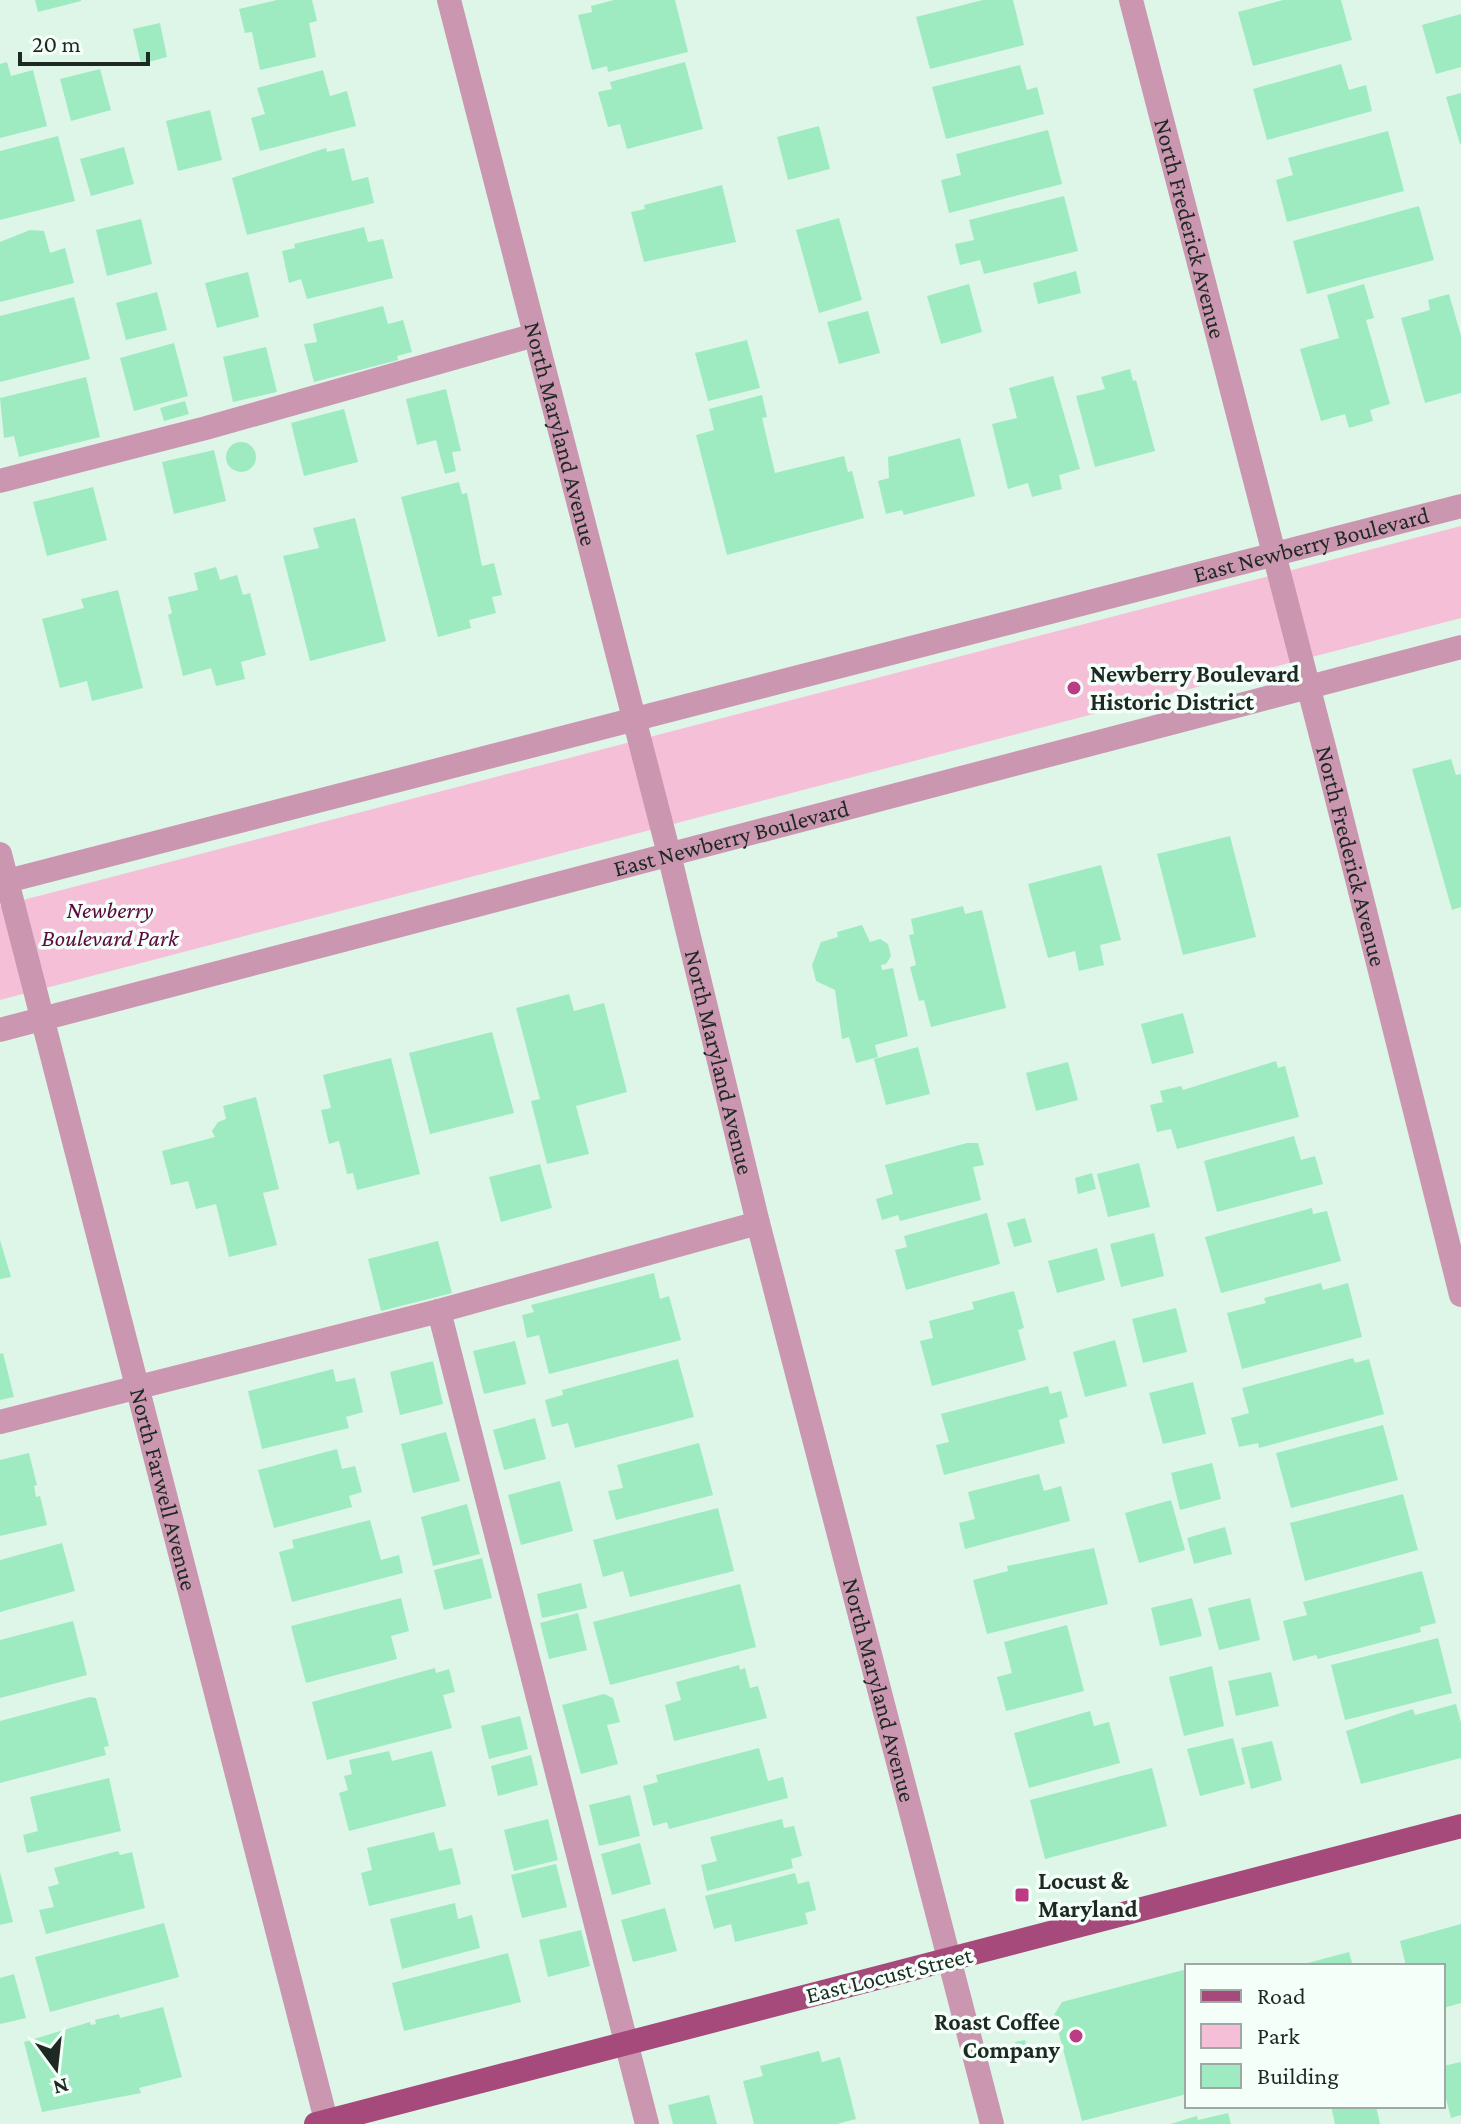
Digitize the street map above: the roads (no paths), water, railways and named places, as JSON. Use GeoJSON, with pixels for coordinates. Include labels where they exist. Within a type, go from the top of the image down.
{"type":"FeatureCollection","features":[{"type":"Feature","properties":{"kind":"main road","name":"East Locust Street"},"geometry":{"type":"LineString","coordinates":[[323,2123],[1461,1826]]}},
{"type":"Feature","properties":{"kind":"street","name":"North Maryland Avenue"},"geometry":{"type":"LineString","coordinates":[[449,0],[669,854],[758,1223],[992,2124]]}},
{"type":"Feature","properties":{"kind":"street","name":"North Frederick Avenue"},"geometry":{"type":"LineString","coordinates":[[1131,0],[1275,554],[1461,1295]]}},
{"type":"Feature","properties":{"kind":"street"},"geometry":{"type":"LineString","coordinates":[[0,481],[206,428],[535,335]]}},
{"type":"Feature","properties":{"kind":"street","name":"East Newberry Boulevard"},"geometry":{"type":"LineString","coordinates":[[4,882],[1461,506]]}},
{"type":"Feature","properties":{"kind":"street","name":"East Newberry Boulevard"},"geometry":{"type":"LineString","coordinates":[[0,1030],[1461,647]]}},
{"type":"Feature","properties":{"kind":"street","name":"North Farwell Avenue"},"geometry":{"type":"LineString","coordinates":[[0,854],[4,882],[45,1018],[323,2123]]}},
{"type":"Feature","properties":{"kind":"street"},"geometry":{"type":"LineString","coordinates":[[0,1422],[439,1311],[758,1223]]}},
{"type":"Feature","properties":{"kind":"street"},"geometry":{"type":"LineString","coordinates":[[439,1311],[647,2124]]}},
{"type":"Feature","properties":{"kind":"place","name":"Newberry Boulevard Historic District"},"geometry":{"type":"Point","coordinates":[1074,688]}},
{"type":"Feature","properties":{"kind":"place","name":"Locust & Maryland"},"geometry":{"type":"Point","coordinates":[1022,1895]}},
{"type":"Feature","properties":{"kind":"place","name":"Roast Coffee Company"},"geometry":{"type":"Point","coordinates":[1076,2036]}},
{"type":"Feature","properties":{"kind":"park label","name":"Newberry Boulevard Park"},"geometry":{"type":"Point","coordinates":[110,924]}}]}
